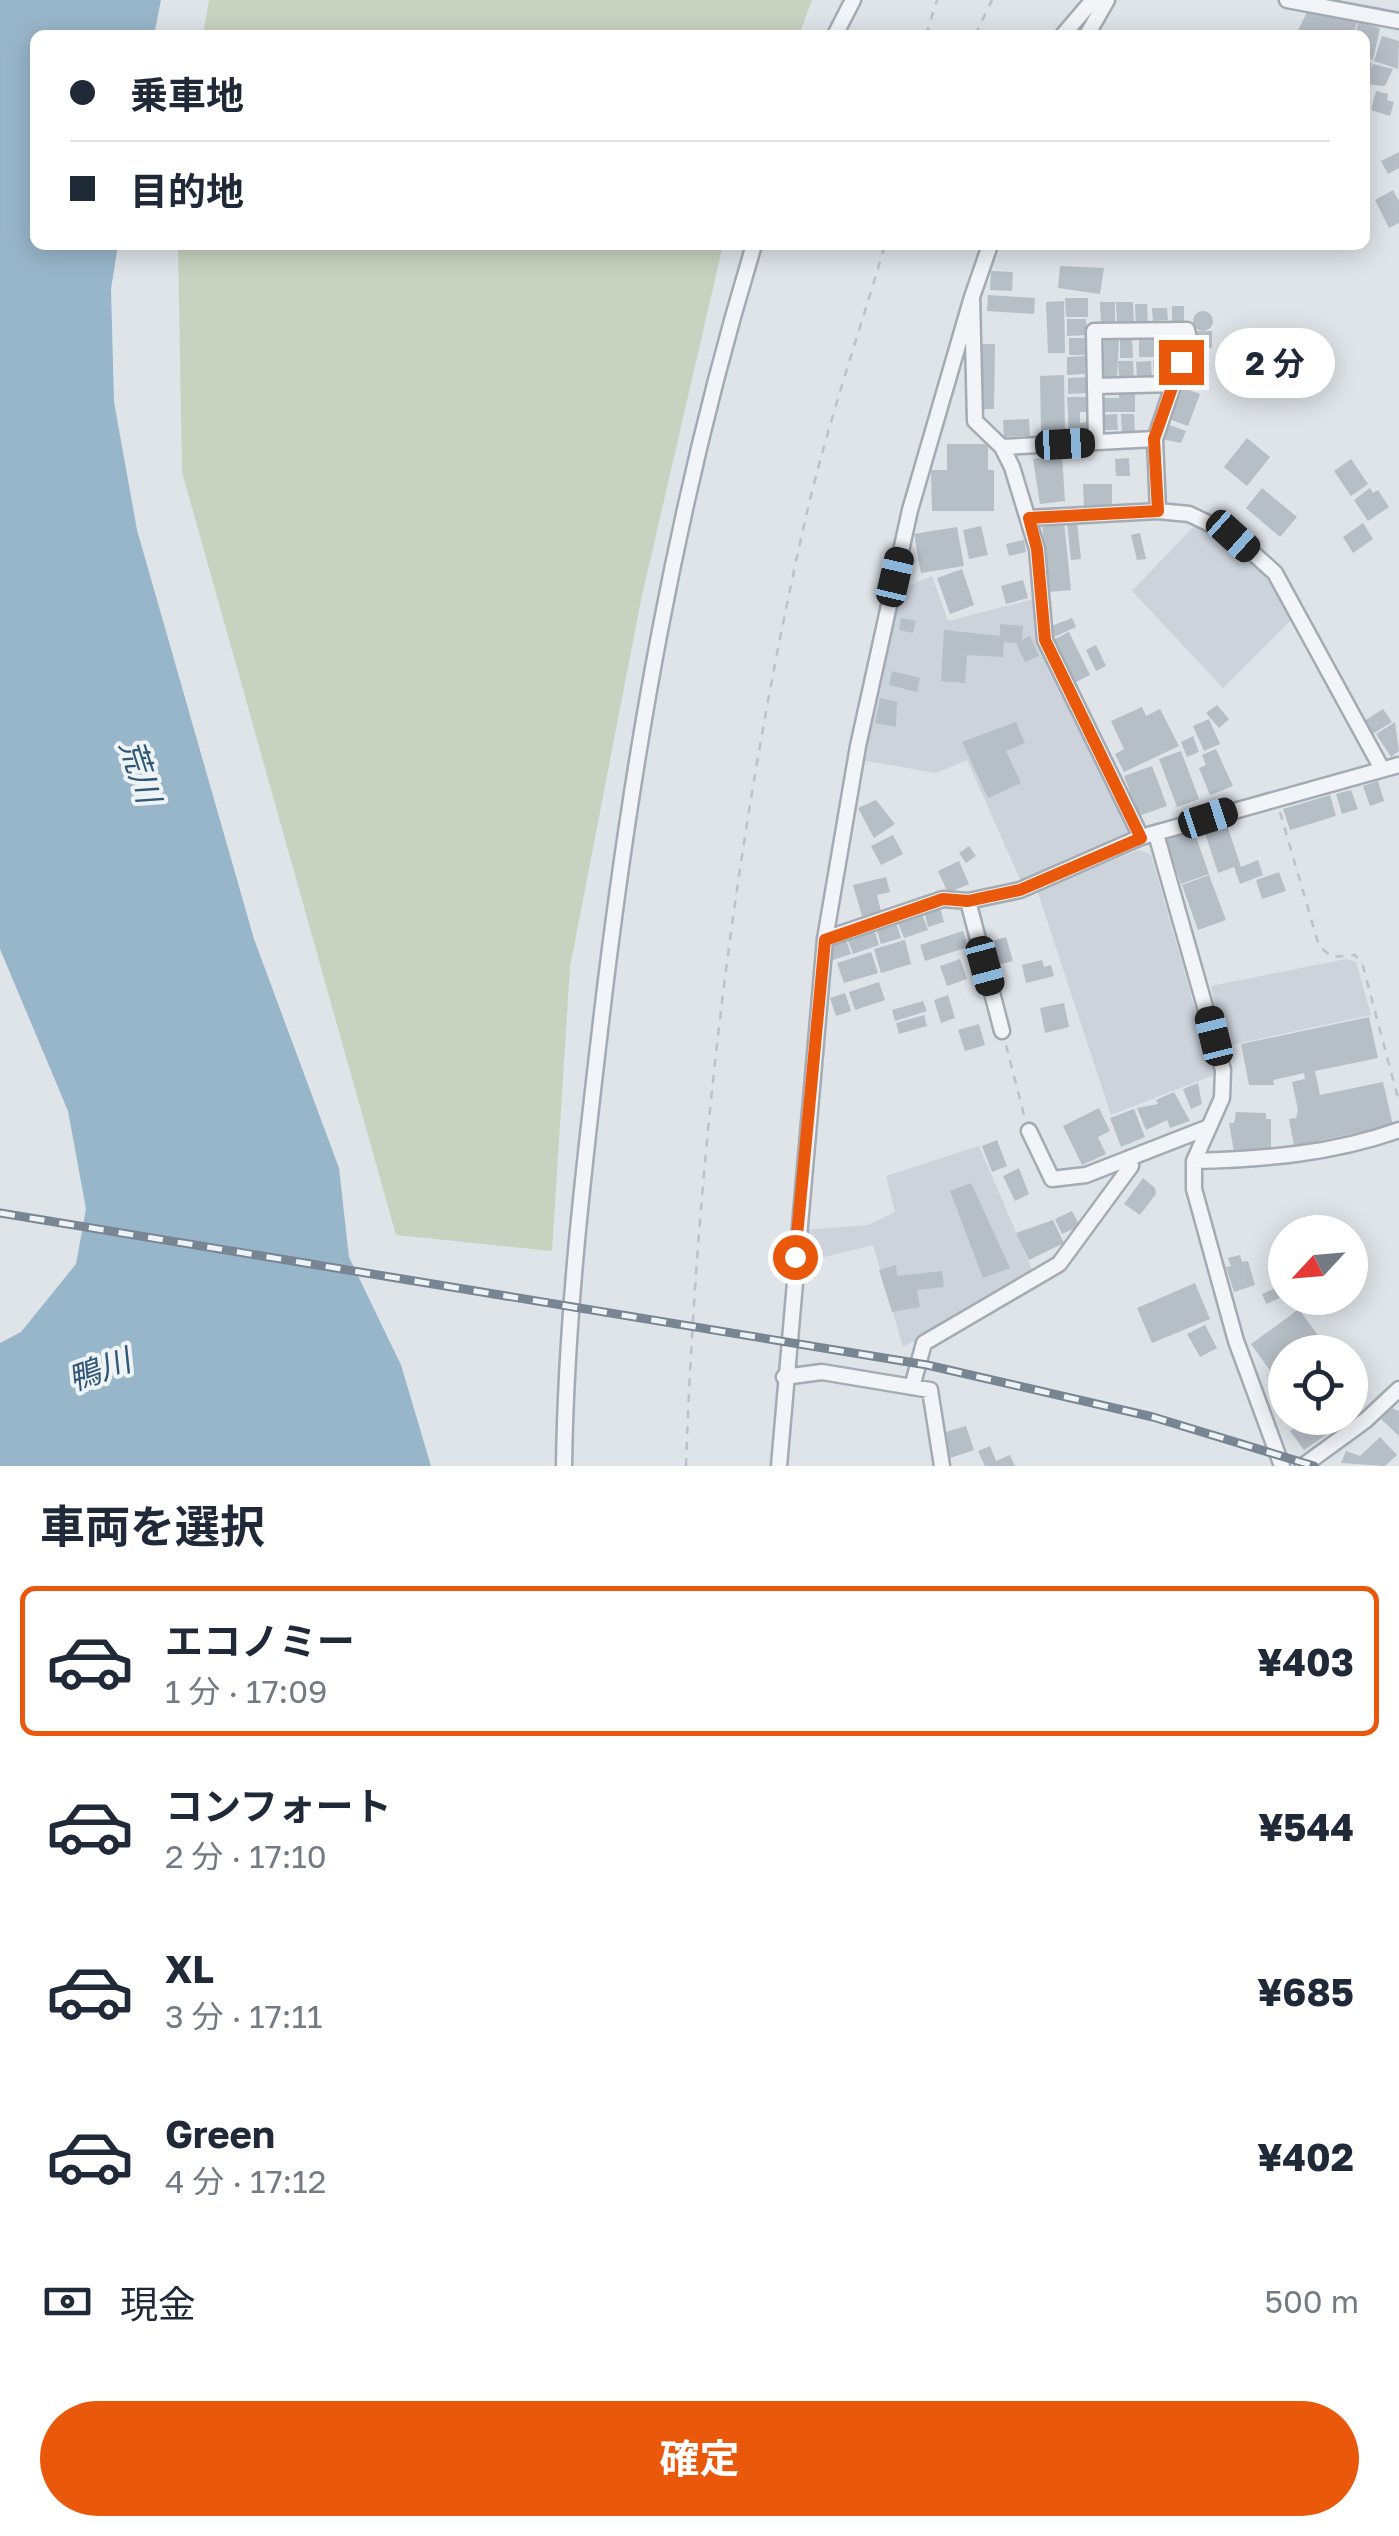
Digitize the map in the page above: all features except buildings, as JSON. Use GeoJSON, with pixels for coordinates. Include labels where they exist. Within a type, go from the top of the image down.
{"type":"FeatureCollection","features":[{"type":"Feature","properties":{"kind":"street"},"geometry":{"type":"LineString","coordinates":[[838,30],[853,0]]}},
{"type":"Feature","properties":{"kind":"street"},"geometry":{"type":"LineString","coordinates":[[1067,30],[1092,0]]}},
{"type":"Feature","properties":{"kind":"street"},"geometry":{"type":"LineString","coordinates":[[1090,30],[1107,0]]}},
{"type":"Feature","properties":{"kind":"street"},"geometry":{"type":"LineString","coordinates":[[1287,0],[1399,21]]}},
{"type":"Feature","properties":{"kind":"street"},"geometry":{"type":"LineString","coordinates":[[564,1466],[581,1170],[631,788],[687,498],[753,250]]}},
{"type":"Feature","properties":{"kind":"street"},"geometry":{"type":"LineString","coordinates":[[779,1466],[825,940],[858,746],[910,510],[988,250]]}},
{"type":"Feature","properties":{"kind":"street"},"geometry":{"type":"LineString","coordinates":[[972,297],[975,421],[1002,447],[1029,518],[1037,549],[1045,640],[1149,836],[1223,1070],[1222,1098],[1194,1161],[1194,1189],[1236,1342],[1282,1466]]}},
{"type":"Feature","properties":{"kind":"street"},"geometry":{"type":"LineString","coordinates":[[1096,442],[1094,331],[1187,330],[1189,340],[1154,439],[1158,511]]}},
{"type":"Feature","properties":{"kind":"street"},"geometry":{"type":"LineString","coordinates":[[1095,386],[1174,384]]}},
{"type":"Feature","properties":{"kind":"street"},"geometry":{"type":"LineString","coordinates":[[1002,447],[1154,439]]}},
{"type":"Feature","properties":{"kind":"street"},"geometry":{"type":"LineString","coordinates":[[1029,518],[1158,511],[1188,514],[1233,536],[1275,573],[1382,769]]}},
{"type":"Feature","properties":{"kind":"street"},"geometry":{"type":"LineString","coordinates":[[825,940],[943,899],[968,901],[1020,890],[1149,836],[1399,766]]}},
{"type":"Feature","properties":{"kind":"street"},"geometry":{"type":"LineString","coordinates":[[968,901],[1002,1031]]}},
{"type":"Feature","properties":{"kind":"street"},"geometry":{"type":"LineString","coordinates":[[1028,1131],[1052,1179],[1086,1175],[1209,1127]]}},
{"type":"Feature","properties":{"kind":"street"},"geometry":{"type":"LineString","coordinates":[[1194,1161],[1264,1158],[1356,1146],[1399,1130]]}},
{"type":"Feature","properties":{"kind":"street"},"geometry":{"type":"LineString","coordinates":[[912,1387],[924,1343],[1059,1264],[1131,1166],[1129,1158]]}},
{"type":"Feature","properties":{"kind":"street"},"geometry":{"type":"LineString","coordinates":[[784,1376],[822,1372],[930,1390],[942,1466]]}},
{"type":"Feature","properties":{"kind":"street"},"geometry":{"type":"LineString","coordinates":[[1303,1466],[1366,1420],[1399,1389]]}},
{"type":"Feature","properties":{"kind":"path"},"geometry":{"type":"LineString","coordinates":[[928,30],[937,0]]}},
{"type":"Feature","properties":{"kind":"path"},"geometry":{"type":"LineString","coordinates":[[977,30],[992,0]]}},
{"type":"Feature","properties":{"kind":"path"},"geometry":{"type":"LineString","coordinates":[[686,1466],[706,1160],[738,879],[805,520],[884,250]]}},
{"type":"Feature","properties":{"kind":"path"},"geometry":{"type":"LineString","coordinates":[[1276,798],[1319,946],[1332,956],[1355,955],[1363,966],[1399,1102]]}},
{"type":"Feature","properties":{"kind":"path"},"geometry":{"type":"LineString","coordinates":[[1002,1031],[1028,1131]]}},
{"type":"Feature","properties":{"kind":"shaded area"},"geometry":{"type":"Polygon","coordinates":[[[1194,526],[1233,543],[1270,577],[1294,617],[1223,688],[1132,591],[1194,526]]]}},
{"type":"Feature","properties":{"kind":"shaded area"},"geometry":{"type":"Polygon","coordinates":[[[932,576],[948,621],[1034,599],[1040,644],[1132,836],[1023,886],[967,760],[936,773],[861,760],[900,589],[932,576]]]}},
{"type":"Feature","properties":{"kind":"shaded area"},"geometry":{"type":"Polygon","coordinates":[[[1139,850],[1151,855],[1214,1075],[1111,1115],[1037,890],[1139,850]]]}},
{"type":"Feature","properties":{"kind":"shaded area"},"geometry":{"type":"Polygon","coordinates":[[[1346,959],[1356,962],[1371,1015],[1226,1046],[1211,986],[1346,959]]]}},
{"type":"Feature","properties":{"kind":"shaded area"},"geometry":{"type":"Polygon","coordinates":[[[979,1146],[1034,1274],[903,1347],[873,1245],[800,1263],[804,1230],[868,1225],[895,1212],[886,1176],[979,1146]]]}},
{"type":"Feature","properties":{"kind":"green space"},"geometry":{"type":"Polygon","coordinates":[[[209,0],[812,0],[801,30],[204,30],[209,0]]]}},
{"type":"Feature","properties":{"kind":"green space"},"geometry":{"type":"Polygon","coordinates":[[[178,250],[722,250],[641,600],[570,967],[552,1251],[396,1235],[182,472],[178,250]]]}},
{"type":"Feature","properties":{"kind":"water"},"geometry":{"type":"Polygon","coordinates":[[[0,0],[161,0],[155,30],[30,30],[30,250],[117,250],[111,289],[114,402],[137,530],[254,939],[339,1168],[349,1257],[401,1365],[431,1466],[0,1466],[0,1343],[21,1332],[76,1264],[86,1209],[68,1111],[0,949],[0,0]]]}},
{"type":"Feature","properties":{"kind":"railway"},"geometry":{"type":"LineString","coordinates":[[0,1213],[927,1365],[1153,1417],[1314,1466]]}},
{"type":"Feature","properties":{"kind":"route"},"geometry":{"type":"LineString","coordinates":[[795,1257],[825,940],[943,899],[968,901],[1020,890],[1141,838],[1045,640],[1037,549],[1029,518],[1158,511],[1154,439],[1181,362]]}},
{"type":"Feature","properties":{"kind":"water label","name":"荒川"},"geometry":{"type":"Point","coordinates":[141,771]}},
{"type":"Feature","properties":{"kind":"water label","name":"鴨川"},"geometry":{"type":"Point","coordinates":[99,1369]}}]}
